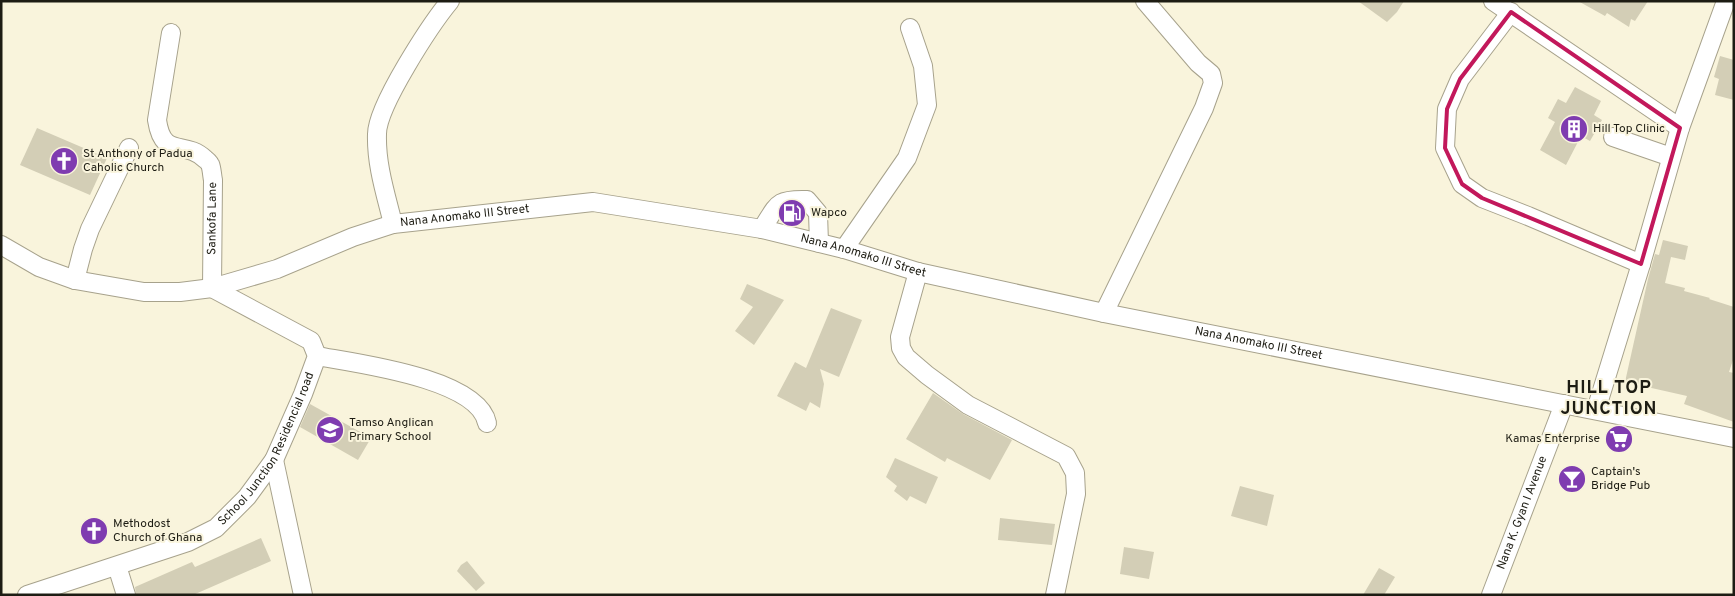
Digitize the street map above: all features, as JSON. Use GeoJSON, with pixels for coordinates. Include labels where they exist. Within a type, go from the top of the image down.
{"type":"FeatureCollection","features":[{"type":"Feature","properties":{"kind":"street"},"geometry":{"type":"LineString","coordinates":[[393,224],[378,163],[377,132],[387,102],[434,21],[450,1]]}},
{"type":"Feature","properties":{"kind":"street"},"geometry":{"type":"LineString","coordinates":[[1104,313],[1204,108],[1213,83],[1211,74],[1198,63],[1145,1]]}},
{"type":"Feature","properties":{"kind":"street"},"geometry":{"type":"LineString","coordinates":[[1494,1],[1680,128]]}},
{"type":"Feature","properties":{"kind":"street"},"geometry":{"type":"LineString","coordinates":[[1596,410],[1680,128],[1726,1]]}},
{"type":"Feature","properties":{"kind":"street"},"geometry":{"type":"LineString","coordinates":[[1511,12],[1460,79],[1447,108],[1445,148],[1462,184],[1482,198],[1641,264]]}},
{"type":"Feature","properties":{"kind":"street"},"geometry":{"type":"LineString","coordinates":[[844,249],[907,158],[927,105],[924,66],[910,28]]}},
{"type":"Feature","properties":{"kind":"street","name":"Sankofa Lane"},"geometry":{"type":"LineString","coordinates":[[172,34],[157,120],[159,134],[164,141],[174,148],[198,152],[210,164],[213,180],[212,288]]}},
{"type":"Feature","properties":{"kind":"street"},"geometry":{"type":"LineString","coordinates":[[1612,137],[1672,157]]}},
{"type":"Feature","properties":{"kind":"street"},"geometry":{"type":"LineString","coordinates":[[75,280],[90,229],[129,148]]}},
{"type":"Feature","properties":{"kind":"street"},"geometry":{"type":"LineString","coordinates":[[762,229],[778,204],[788,199],[807,200],[818,213],[820,243]]}},
{"type":"Feature","properties":{"kind":"street","name":"Nana Anomako III Street"},"geometry":{"type":"LineString","coordinates":[[1,245],[38,267],[75,280],[144,292],[180,292],[212,288],[277,269],[353,237],[393,224],[593,202],[762,229],[844,249],[918,272],[1104,313],[1734,438]]}},
{"type":"Feature","properties":{"kind":"street"},"geometry":{"type":"LineString","coordinates":[[918,272],[900,337],[901,348],[906,357],[968,405],[1066,456],[1075,473],[1076,494],[1055,595]]}},
{"type":"Feature","properties":{"kind":"street","name":"School Junction Residencial road"},"geometry":{"type":"LineString","coordinates":[[27,595],[188,542],[216,528],[247,497],[274,460],[303,394],[317,356],[311,340],[212,288]]}},
{"type":"Feature","properties":{"kind":"street"},"geometry":{"type":"LineString","coordinates":[[317,356],[398,370],[443,385],[482,410],[486,415],[487,422]]}},
{"type":"Feature","properties":{"kind":"street","name":"Nana K. Gyan I Avenue"},"geometry":{"type":"LineString","coordinates":[[1491,595],[1564,404]]}},
{"type":"Feature","properties":{"kind":"street"},"geometry":{"type":"LineString","coordinates":[[274,460],[303,595]]}},
{"type":"Feature","properties":{"kind":"street"},"geometry":{"type":"LineString","coordinates":[[117,566],[126,595]]}},
{"type":"Feature","properties":{"kind":"highlighted area"},"geometry":{"type":"Polygon","coordinates":[[[1511,12],[1680,128],[1641,264],[1482,198],[1462,184],[1445,148],[1447,109],[1460,79],[1511,12]]]}},
{"type":"Feature","properties":{"kind":"building"},"geometry":{"type":"Polygon","coordinates":[[[1358,1],[1404,1],[1387,22],[1358,1]]]}},
{"type":"Feature","properties":{"kind":"building"},"geometry":{"type":"Polygon","coordinates":[[[1578,1],[1648,1],[1635,21],[1631,19],[1629,27],[1607,13],[1605,16],[1578,1]]]}},
{"type":"Feature","properties":{"kind":"building"},"geometry":{"type":"Polygon","coordinates":[[[1720,56],[1734,60],[1734,100],[1715,95],[1719,79],[1714,77],[1720,56]]]}},
{"type":"Feature","properties":{"kind":"building","name":"Hill Top Clinic"},"geometry":{"type":"Polygon","coordinates":[[[1575,87],[1601,101],[1594,115],[1602,120],[1590,141],[1581,136],[1566,165],[1540,150],[1555,122],[1548,118],[1558,99],[1566,103],[1575,87]]]}},
{"type":"Feature","properties":{"kind":"building","name":"St Anthony of Padua Caholic Church"},"geometry":{"type":"Polygon","coordinates":[[[37,128],[107,158],[90,195],[20,165],[37,128]]]}},
{"type":"Feature","properties":{"kind":"building"},"geometry":{"type":"Polygon","coordinates":[[[1663,240],[1688,246],[1685,260],[1671,257],[1665,283],[1685,288],[1684,291],[1734,307],[1734,357],[1729,372],[1734,373],[1734,422],[1684,404],[1687,396],[1625,382],[1648,279],[1655,254],[1659,255],[1663,240]]]}},
{"type":"Feature","properties":{"kind":"building"},"geometry":{"type":"Polygon","coordinates":[[[747,284],[784,300],[754,345],[735,331],[753,307],[740,299],[747,284]]]}},
{"type":"Feature","properties":{"kind":"building"},"geometry":{"type":"Polygon","coordinates":[[[831,308],[862,320],[839,377],[820,369],[824,384],[820,408],[810,402],[806,411],[777,396],[795,362],[806,368],[831,308]]]}},
{"type":"Feature","properties":{"kind":"building"},"geometry":{"type":"Polygon","coordinates":[[[933,393],[963,414],[1012,440],[990,480],[947,458],[945,462],[906,439],[933,393]]]}},
{"type":"Feature","properties":{"kind":"building"},"geometry":{"type":"Polygon","coordinates":[[[310,404],[371,438],[358,460],[300,427],[310,404]]]}},
{"type":"Feature","properties":{"kind":"building"},"geometry":{"type":"Polygon","coordinates":[[[895,458],[938,477],[926,504],[910,496],[907,501],[894,491],[897,486],[886,477],[895,458]]]}},
{"type":"Feature","properties":{"kind":"building"},"geometry":{"type":"Polygon","coordinates":[[[1240,486],[1274,495],[1267,526],[1231,516],[1240,486]]]}},
{"type":"Feature","properties":{"kind":"building"},"geometry":{"type":"Polygon","coordinates":[[[1000,518],[1055,524],[1052,545],[998,540],[1000,518]]]}},
{"type":"Feature","properties":{"kind":"building"},"geometry":{"type":"Polygon","coordinates":[[[261,538],[271,561],[193,595],[136,595],[135,587],[192,562],[195,567],[261,538]]]}},
{"type":"Feature","properties":{"kind":"building"},"geometry":{"type":"Polygon","coordinates":[[[1124,547],[1154,552],[1149,579],[1120,574],[1124,547]]]}},
{"type":"Feature","properties":{"kind":"building"},"geometry":{"type":"Polygon","coordinates":[[[467,561],[485,583],[476,591],[457,571],[467,561]]]}},
{"type":"Feature","properties":{"kind":"building"},"geometry":{"type":"Polygon","coordinates":[[[1379,568],[1395,577],[1384,595],[1363,595],[1379,568]]]}},
{"type":"Feature","properties":{"kind":"place","name":"Hill Top Clinic"},"geometry":{"type":"Point","coordinates":[1574,129]}},
{"type":"Feature","properties":{"kind":"place","name":"St Anthony of Padua Caholic Church"},"geometry":{"type":"Point","coordinates":[64,161]}},
{"type":"Feature","properties":{"kind":"place","name":"Wapco"},"geometry":{"type":"Point","coordinates":[792,213]}},
{"type":"Feature","properties":{"kind":"place","name":"Tamso Anglican Primary School"},"geometry":{"type":"Point","coordinates":[330,430]}},
{"type":"Feature","properties":{"kind":"place","name":"Kamas Enterprise"},"geometry":{"type":"Point","coordinates":[1619,439]}},
{"type":"Feature","properties":{"kind":"place","name":"Captain's Bridge Pub"},"geometry":{"type":"Point","coordinates":[1572,479]}},
{"type":"Feature","properties":{"kind":"place","name":"Methodost Church of Ghana"},"geometry":{"type":"Point","coordinates":[94,531]}},
{"type":"Feature","properties":{"kind":"district","name":"HILL TOP JUNCTION"},"geometry":{"type":"Point","coordinates":[1609,398]}}]}
